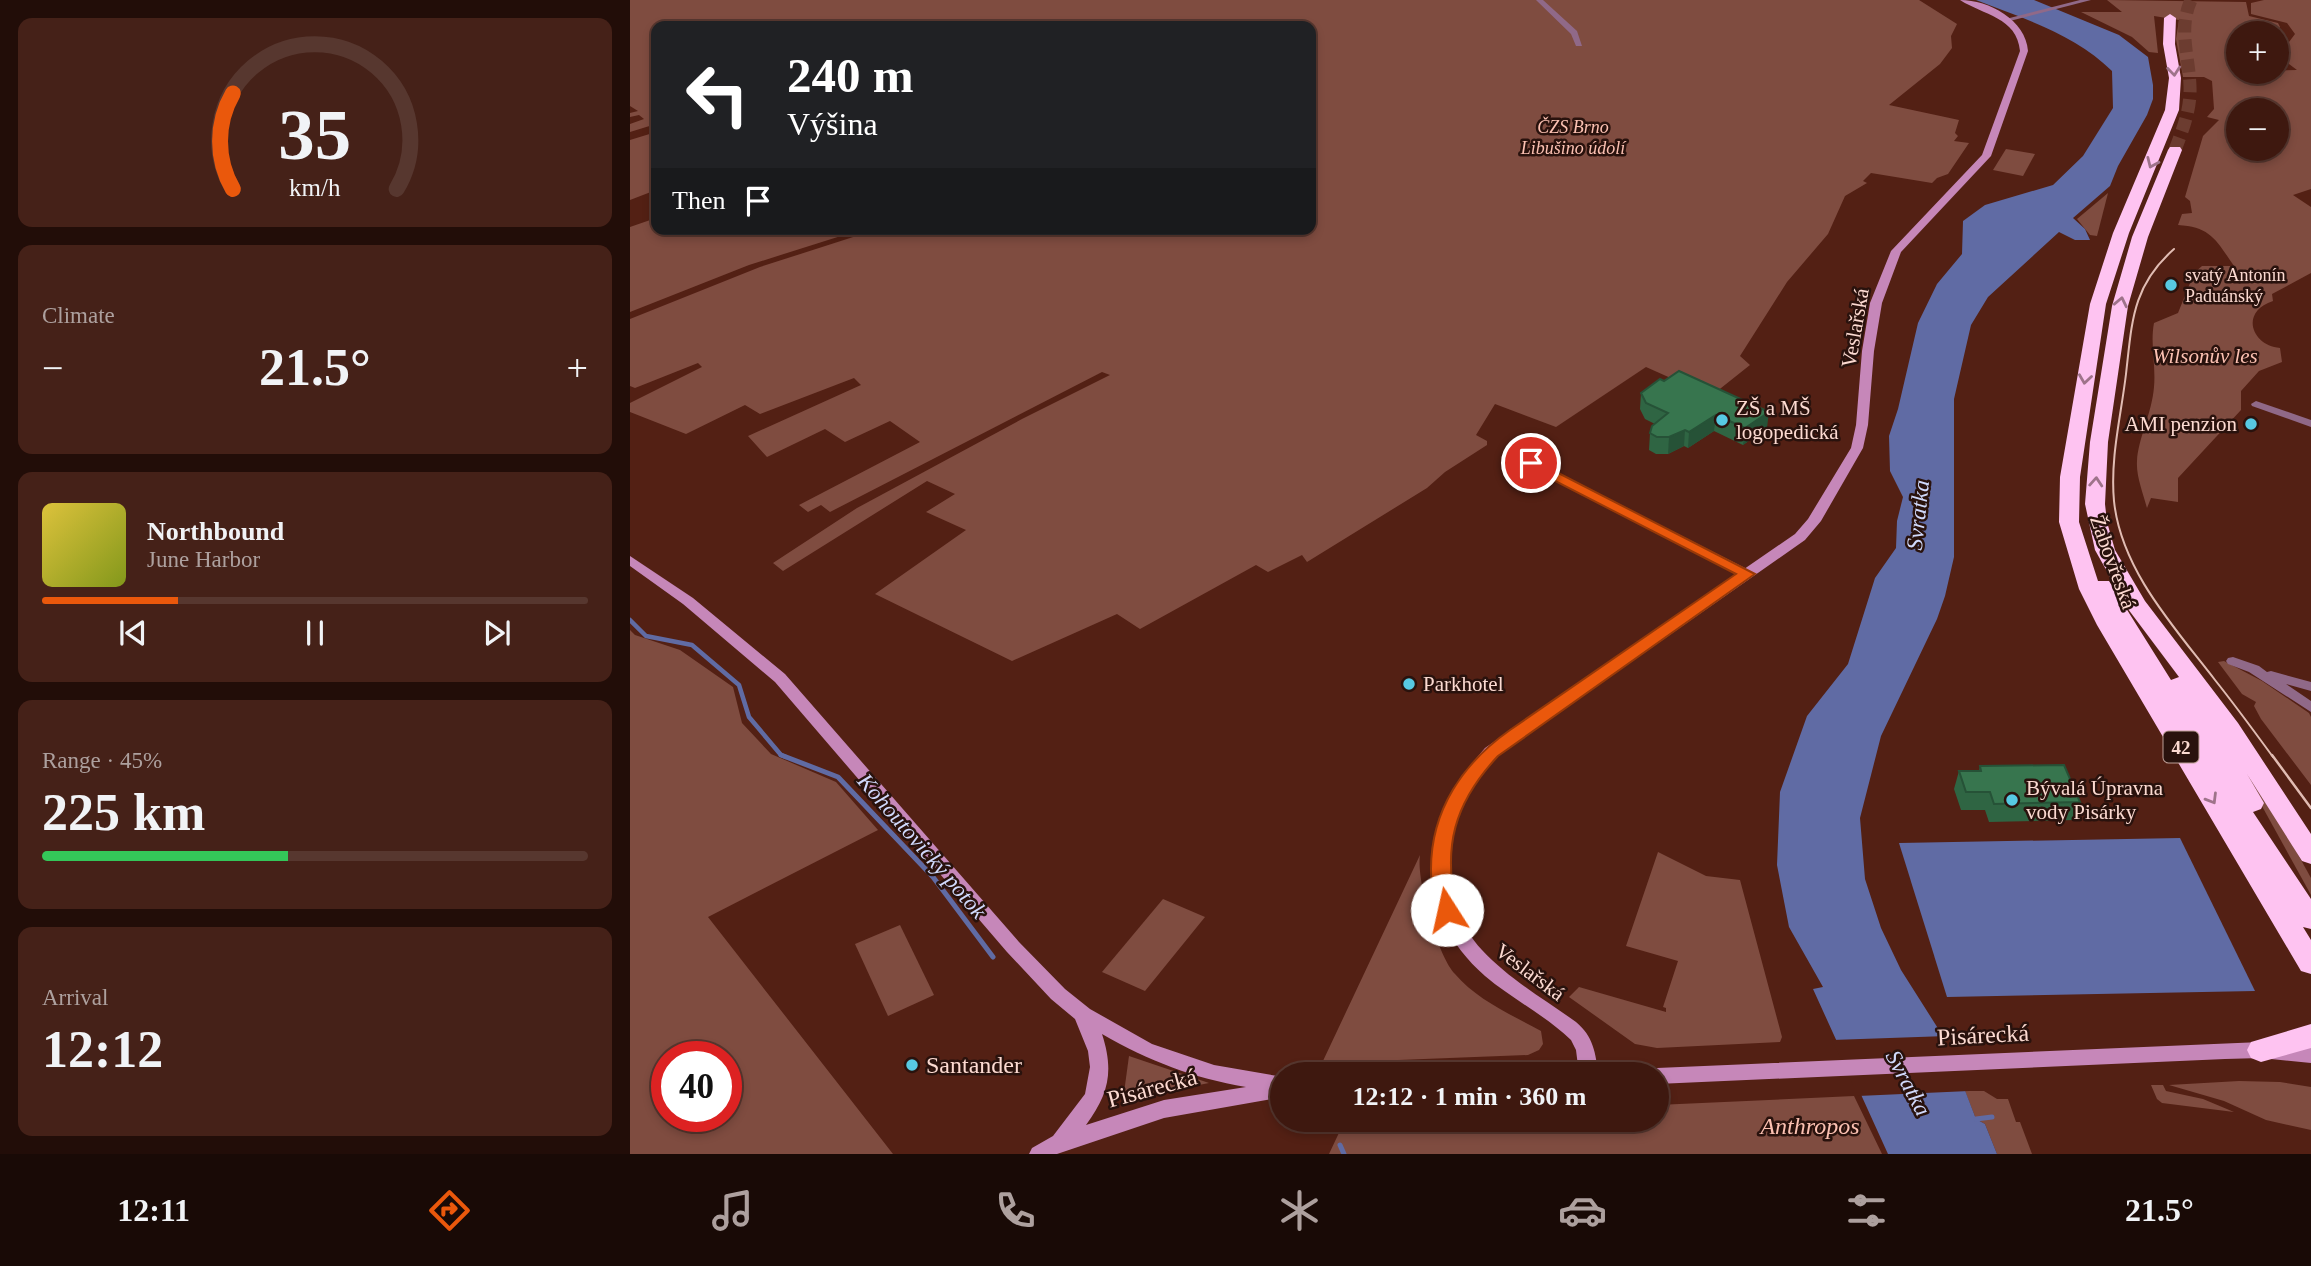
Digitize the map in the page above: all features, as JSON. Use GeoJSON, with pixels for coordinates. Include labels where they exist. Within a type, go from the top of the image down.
{"type":"FeatureCollection","features":[{"type":"Feature","properties":{"kind":"highway","name":"Žabovřeská"},"geometry":{"type":"LineString","coordinates":[[2170,18],[2169,44],[2175,78],[2174,99],[2165,132],[2121,233],[2098,303],[2070,477],[2069,522],[2090,589],[2108,625],[2311,963]]}},
{"type":"Feature","properties":{"kind":"highway","name":"Žabovřeská"},"geometry":{"type":"LineString","coordinates":[[2175,150],[2128,274],[2120,306],[2099,442],[2095,504],[2097,522],[2109,558],[2136,604],[2230,729],[2311,854]]}},
{"type":"Feature","properties":{"kind":"highway","name":"42"},"geometry":{"type":"LineString","coordinates":[[2069,522],[2097,578],[2271,862],[2307,912]]}},
{"type":"Feature","properties":{"kind":"highway","name":"42"},"geometry":{"type":"LineString","coordinates":[[2136,604],[2141,624],[2194,705],[2284,861],[2307,912]]}},
{"type":"Feature","properties":{"kind":"highway"},"geometry":{"type":"LineString","coordinates":[[2261,1050],[2311,1036]]}},
{"type":"Feature","properties":{"kind":"street"},"geometry":{"type":"LineString","coordinates":[[1539,0],[1555,18],[1574,33],[1579,44]]}},
{"type":"Feature","properties":{"kind":"street"},"geometry":{"type":"LineString","coordinates":[[1964,0],[2012,19],[2088,0]]}},
{"type":"Feature","properties":{"kind":"street","name":"Veslařská"},"geometry":{"type":"LineString","coordinates":[[1587,1062],[1586,1050],[1577,1034],[1490,972],[1458,935],[1447,910],[1441,883],[1440,852],[1451,808],[1463,787],[1491,752],[1800,537],[1814,521],[1857,448],[1863,425],[1868,351],[1876,303],[1896,251],[1917,226],[1975,171],[1992,144],[2024,51],[2023,37],[2012,19]]}},
{"type":"Feature","properties":{"kind":"street"},"geometry":{"type":"LineString","coordinates":[[2256,404],[2311,424]]}},
{"type":"Feature","properties":{"kind":"street"},"geometry":{"type":"LineString","coordinates":[[1531,463],[1748,574]]}},
{"type":"Feature","properties":{"kind":"street"},"geometry":{"type":"LineString","coordinates":[[630,560],[688,601],[780,678],[1013,947],[1058,994],[1083,1014],[1146,1050],[1214,1073],[1270,1084]]}},
{"type":"Feature","properties":{"kind":"street"},"geometry":{"type":"LineString","coordinates":[[2233,661],[2311,687]]}},
{"type":"Feature","properties":{"kind":"street"},"geometry":{"type":"LineString","coordinates":[[2254,669],[2311,707]]}},
{"type":"Feature","properties":{"kind":"street"},"geometry":{"type":"LineString","coordinates":[[1058,1143],[1078,1122],[1093,1099],[1102,1061],[1096,1038],[1083,1014]]}},
{"type":"Feature","properties":{"kind":"street","name":"Pisárecká"},"geometry":{"type":"LineString","coordinates":[[1669,1075],[2225,1051],[2261,1050],[2311,1055]]}},
{"type":"Feature","properties":{"kind":"street","name":"Pisárecká"},"geometry":{"type":"LineString","coordinates":[[1039,1154],[1058,1143],[1164,1109],[1270,1089]]}},
{"type":"Feature","properties":{"kind":"green space","name":"ČZS Brno Libušino údolí"},"geometry":{"type":"Polygon","coordinates":[[[630,0],[1919,0],[1957,24],[1951,36],[1952,48],[1940,64],[1889,105],[1959,120],[1955,133],[1958,136],[1954,141],[1969,143],[1948,174],[1932,183],[1871,173],[1863,181],[1867,183],[1845,196],[1828,234],[1787,282],[1740,356],[1750,365],[1711,396],[1646,367],[1556,427],[1495,404],[1476,435],[1487,441],[1487,445],[1445,472],[1427,488],[1307,562],[1302,555],[1268,572],[1256,565],[1140,629],[1117,614],[1012,661],[875,594],[966,530],[926,512],[955,494],[927,481],[783,571],[773,563],[857,508],[1110,375],[1102,372],[830,512],[821,505],[808,512],[799,505],[920,442],[890,421],[845,442],[825,429],[767,457],[748,436],[861,385],[854,378],[760,414],[745,405],[686,434],[630,412],[630,403],[702,367],[698,363],[635,388],[630,386],[630,319],[760,267],[859,235],[1316,235],[1316,21],[651,21],[651,126],[630,132],[630,124],[644,119],[639,115],[630,117],[630,113],[638,111],[630,106],[630,0]]]}},
{"type":"Feature","properties":{"kind":"green space","name":"Wilsonův les"},"geometry":{"type":"Polygon","coordinates":[[[2107,0],[2246,2],[2249,16],[2270,21],[2226,21],[2226,84],[2289,84],[2289,70],[2297,70],[2289,64],[2289,42],[2295,34],[2289,21],[2251,14],[2251,3],[2264,0],[2311,0],[2311,189],[2293,195],[2311,207],[2311,273],[2272,294],[2273,301],[2262,306],[2253,320],[2253,328],[2262,341],[2280,348],[2282,362],[2259,371],[2241,391],[2241,410],[2178,478],[2178,502],[2151,498],[2147,508],[2137,461],[2154,387],[2154,323],[2178,313],[2194,273],[2202,266],[2234,266],[2212,237],[2198,229],[2178,225],[2182,214],[2192,213],[2190,201],[2185,197],[2203,136],[2219,120],[2207,117],[2214,109],[2212,81],[2204,77],[2183,77],[2176,39],[2179,20],[2154,16],[2158,53],[2149,52],[2132,37],[2081,12],[2122,12],[2107,0]]]}},
{"type":"Feature","properties":{"kind":"green space"},"geometry":{"type":"Polygon","coordinates":[[[651,134],[651,192],[630,200],[630,140],[651,134]]]}},
{"type":"Feature","properties":{"kind":"green space"},"geometry":{"type":"Polygon","coordinates":[[[2006,149],[2035,154],[2023,176],[1993,170],[2006,149]]]}},
{"type":"Feature","properties":{"kind":"green space"},"geometry":{"type":"Polygon","coordinates":[[[2108,193],[2097,236],[2090,235],[2077,219],[2108,193]]]}},
{"type":"Feature","properties":{"kind":"green space"},"geometry":{"type":"Polygon","coordinates":[[[651,220],[651,235],[844,235],[749,265],[630,312],[630,227],[651,220]]]}},
{"type":"Feature","properties":{"kind":"green space"},"geometry":{"type":"Polygon","coordinates":[[[630,630],[635,635],[680,650],[733,687],[742,723],[771,754],[836,782],[878,830],[708,917],[893,1154],[630,1154],[630,630]]]}},
{"type":"Feature","properties":{"kind":"green space"},"geometry":{"type":"Polygon","coordinates":[[[2224,661],[2262,681],[2309,713],[2311,785],[2261,719],[2254,706],[2256,702],[2242,694],[2218,662],[2224,661]]]}},
{"type":"Feature","properties":{"kind":"green space"},"geometry":{"type":"Polygon","coordinates":[[[2226,741],[2311,878],[2311,895],[2226,741]]]}},
{"type":"Feature","properties":{"kind":"green space"},"geometry":{"type":"Polygon","coordinates":[[[1658,852],[1706,876],[1740,880],[1782,1037],[1780,1042],[1657,1048],[1635,1044],[1569,997],[1579,987],[1666,1012],[1663,1007],[1678,961],[1626,946],[1658,852]]]}},
{"type":"Feature","properties":{"kind":"green space"},"geometry":{"type":"Polygon","coordinates":[[[1420,855],[1425,899],[1435,935],[1448,965],[1474,992],[1541,1031],[1543,1044],[1539,1050],[1528,1055],[1322,1062],[1420,855]]]}},
{"type":"Feature","properties":{"kind":"green space"},"geometry":{"type":"Polygon","coordinates":[[[1163,899],[1205,917],[1145,991],[1102,972],[1163,899]]]}},
{"type":"Feature","properties":{"kind":"green space"},"geometry":{"type":"Polygon","coordinates":[[[900,925],[934,995],[888,1016],[855,944],[900,925]]]}},
{"type":"Feature","properties":{"kind":"green space"},"geometry":{"type":"Polygon","coordinates":[[[1129,1056],[1209,1083],[1123,1100],[1129,1056]]]}},
{"type":"Feature","properties":{"kind":"green space"},"geometry":{"type":"Polygon","coordinates":[[[2239,1081],[2280,1082],[2311,1087],[2311,1130],[2266,1120],[2224,1101],[2169,1085],[2239,1081]]]}},
{"type":"Feature","properties":{"kind":"green space"},"geometry":{"type":"Polygon","coordinates":[[[2151,1085],[2163,1085],[2166,1091],[2203,1099],[2234,1112],[2162,1103],[2157,1099],[2151,1085]]]}},
{"type":"Feature","properties":{"kind":"green space"},"geometry":{"type":"Polygon","coordinates":[[[1965,1091],[1984,1091],[1997,1099],[2008,1099],[2032,1154],[1997,1154],[1985,1124],[1976,1119],[1965,1091]]]}},
{"type":"Feature","properties":{"kind":"green space","name":"Anthropos"},"geometry":{"type":"Polygon","coordinates":[[[1854,1096],[1882,1154],[1329,1154],[1339,1132],[1669,1132],[1669,1104],[1854,1096]]]}},
{"type":"Feature","properties":{"kind":"water","name":"Svratka"},"geometry":{"type":"Polygon","coordinates":[[[1976,0],[2034,0],[2119,35],[2148,57],[2153,99],[2110,186],[2073,218],[2085,229],[2090,240],[2075,240],[2059,232],[1988,297],[1971,325],[1954,399],[1954,557],[1937,619],[1881,736],[1860,818],[1865,879],[1881,928],[1901,970],[1946,1041],[1976,1119],[1985,1124],[1997,1154],[1888,1154],[1813,989],[1823,987],[1789,927],[1777,865],[1780,792],[1807,716],[1848,664],[1875,578],[1896,548],[1897,521],[1903,497],[1890,471],[1889,436],[1918,323],[1937,284],[1962,254],[1963,221],[1985,205],[2053,185],[2083,156],[2113,108],[2112,71],[2098,58],[2066,37],[1976,0]]]}},
{"type":"Feature","properties":{"kind":"water"},"geometry":{"type":"Polygon","coordinates":[[[2180,838],[2255,991],[1947,997],[1899,843],[2180,838]]]}},
{"type":"Feature","properties":{"kind":"pier"},"geometry":{"type":"Polygon","coordinates":[[[1947,1036],[1969,1091],[1858,1096],[1832,1040],[1947,1036]]]}},
{"type":"Feature","properties":{"kind":"building"},"geometry":{"type":"Polygon","coordinates":[[[1679,371],[1769,412],[1745,428],[1716,415],[1689,432],[1685,430],[1669,437],[1657,437],[1650,433],[1652,426],[1668,413],[1646,403],[1641,393],[1660,379],[1664,381],[1679,371]]]}},
{"type":"Feature","properties":{"kind":"building"},"geometry":{"type":"Polygon","coordinates":[[[2064,765],[2080,802],[1994,804],[1990,792],[1966,792],[1959,771],[1981,771],[1980,766],[2064,765]]]}},
{"type":"Feature","properties":{"kind":"waterway","name":"Kohoutovický potok"},"geometry":{"type":"LineString","coordinates":[[630,620],[646,636],[692,645],[739,685],[749,717],[781,755]]}},
{"type":"Feature","properties":{"kind":"waterway","name":"Kohoutovický potok"},"geometry":{"type":"LineString","coordinates":[[781,755],[838,777],[933,877],[993,957]]}},
{"type":"Feature","properties":{"kind":"waterway","name":"Kohoutovický potok"},"geometry":{"type":"LineString","coordinates":[[781,755],[786,757]]}},
{"type":"Feature","properties":{"kind":"waterway"},"geometry":{"type":"LineString","coordinates":[[1976,1119],[1992,1117]]}},
{"type":"Feature","properties":{"kind":"waterway","name":"Kohoutovický potok"},"geometry":{"type":"LineString","coordinates":[[1340,1145],[1344,1154]]}},
{"type":"Feature","properties":{"kind":"tunnel"},"geometry":{"type":"LineString","coordinates":[[2175,150],[2189,103],[2185,21],[2191,0]]}},
{"type":"Feature","properties":{"kind":"tram line"},"geometry":{"type":"LineString","coordinates":[[2174,249],[2150,277],[2136,306],[2113,469],[2114,501],[2127,551],[2152,597],[2273,757]]}},
{"type":"Feature","properties":{"kind":"tram line"},"geometry":{"type":"LineString","coordinates":[[2272,755],[2311,808]]}},
{"type":"Feature","properties":{"kind":"place","name":"svatý Antonín Paduánský"},"geometry":{"type":"Point","coordinates":[2171,285]}},
{"type":"Feature","properties":{"kind":"place","name":"ZŠ a MŠ logopedická"},"geometry":{"type":"Point","coordinates":[1722,420]}},
{"type":"Feature","properties":{"kind":"place","name":"AMI penzion"},"geometry":{"type":"Point","coordinates":[2251,424]}},
{"type":"Feature","properties":{"kind":"place","name":"Parkhotel"},"geometry":{"type":"Point","coordinates":[1409,684]}},
{"type":"Feature","properties":{"kind":"place","name":"Bývalá Úpravna vody Pisárky"},"geometry":{"type":"Point","coordinates":[2012,800]}},
{"type":"Feature","properties":{"kind":"place","name":"Santander"},"geometry":{"type":"Point","coordinates":[912,1065]}},
{"type":"Feature","properties":{"kind":"route"},"geometry":{"type":"LineString","coordinates":[[1447,910],[1441,883],[1440,852],[1445,827],[1451,808],[1477,767],[1491,752],[1516,734],[1748,574],[1531,463]]}}]}
